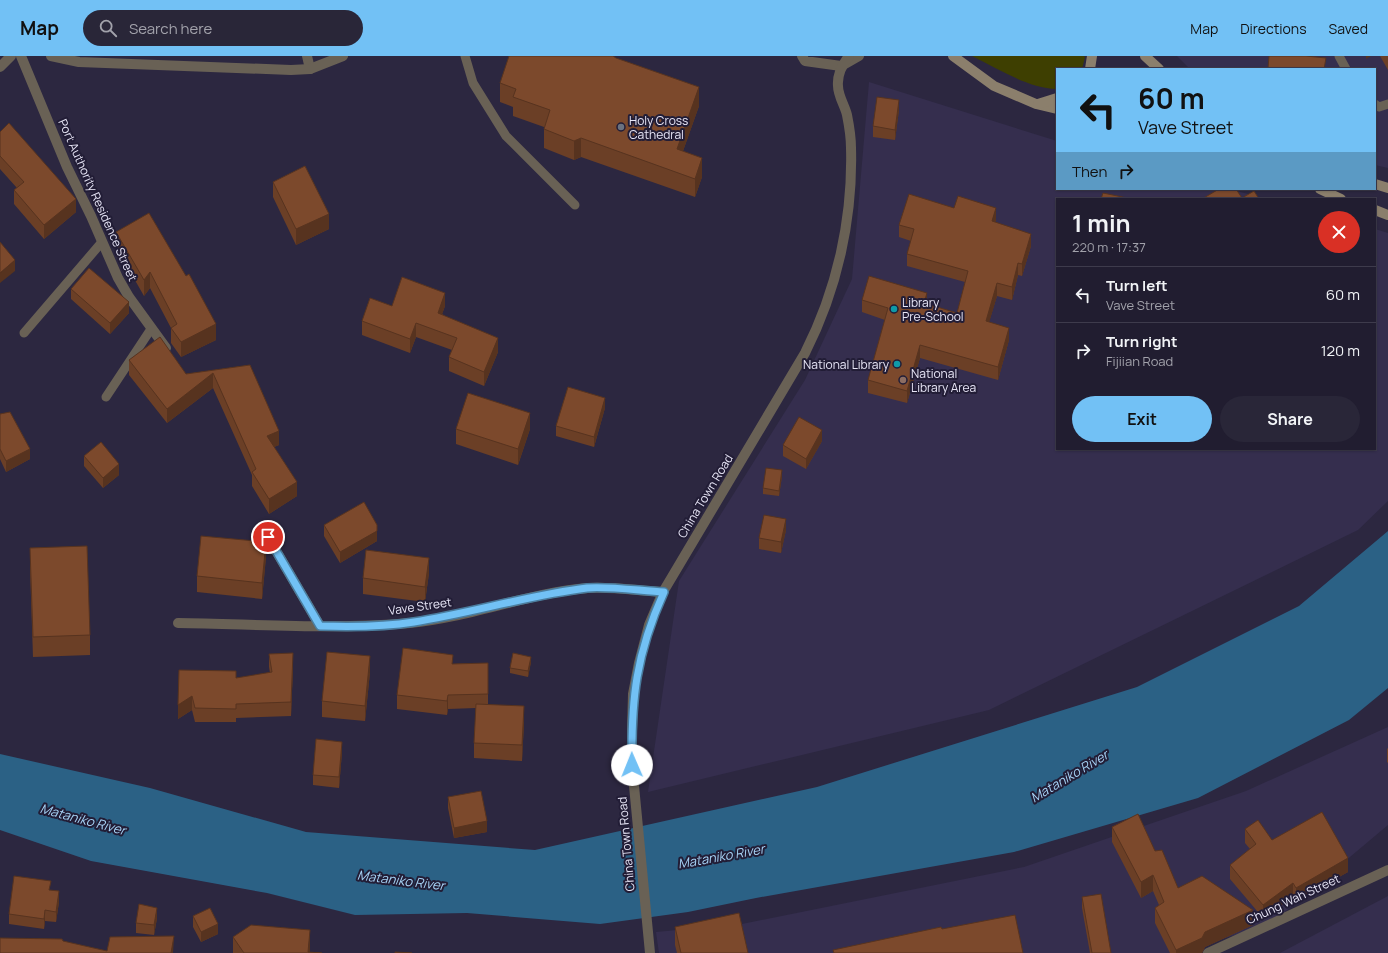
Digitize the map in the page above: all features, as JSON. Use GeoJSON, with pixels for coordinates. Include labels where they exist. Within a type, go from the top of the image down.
{"type":"FeatureCollection","features":[{"type":"Feature","properties":{"kind":"main road"},"geometry":{"type":"LineString","coordinates":[[953,56],[994,86],[1036,104],[1056,109]]}},
{"type":"Feature","properties":{"kind":"main road"},"geometry":{"type":"LineString","coordinates":[[1090,68],[1092,56]]}},
{"type":"Feature","properties":{"kind":"main road"},"geometry":{"type":"LineString","coordinates":[[1145,56],[1158,68]]}},
{"type":"Feature","properties":{"kind":"main road"},"geometry":{"type":"LineString","coordinates":[[1036,104],[1056,98]]}},
{"type":"Feature","properties":{"kind":"main road"},"geometry":{"type":"LineString","coordinates":[[1376,184],[1388,188]]}},
{"type":"Feature","properties":{"kind":"main road"},"geometry":{"type":"LineString","coordinates":[[1322,190],[1339,198]]}},
{"type":"Feature","properties":{"kind":"main road"},"geometry":{"type":"LineString","coordinates":[[1376,210],[1388,215]]}},
{"type":"Feature","properties":{"kind":"street"},"geometry":{"type":"LineString","coordinates":[[0,67],[11,56]]}},
{"type":"Feature","properties":{"kind":"street","name":"Port Authority Residence Street"},"geometry":{"type":"LineString","coordinates":[[21,56],[67,167],[118,278],[151,329],[170,353]]}},
{"type":"Feature","properties":{"kind":"street"},"geometry":{"type":"LineString","coordinates":[[51,56],[78,59],[291,70],[310,69],[343,56]]}},
{"type":"Feature","properties":{"kind":"street"},"geometry":{"type":"LineString","coordinates":[[307,56],[310,69]]}},
{"type":"Feature","properties":{"kind":"street"},"geometry":{"type":"LineString","coordinates":[[802,56],[805,61],[841,66],[859,56]]}},
{"type":"Feature","properties":{"kind":"street"},"geometry":{"type":"LineString","coordinates":[[841,66],[849,56]]}},
{"type":"Feature","properties":{"kind":"street","name":"China Town Road"},"geometry":{"type":"LineString","coordinates":[[650,953],[632,765],[633,694],[649,625],[664,592],[805,353],[818,327],[830,293],[841,255],[852,175],[851,146],[847,116],[838,87],[841,66]]}},
{"type":"Feature","properties":{"kind":"street"},"geometry":{"type":"LineString","coordinates":[[268,537],[320,626]]}},
{"type":"Feature","properties":{"kind":"street","name":"Vave Street"},"geometry":{"type":"LineString","coordinates":[[178,623],[360,627],[412,622],[461,614],[548,594],[590,588],[664,592]]}},
{"type":"Feature","properties":{"kind":"street","name":"Chung Wah Street"},"geometry":{"type":"LineString","coordinates":[[1208,953],[1388,870]]}},
{"type":"Feature","properties":{"kind":"lane"},"geometry":{"type":"LineString","coordinates":[[465,56],[473,83],[506,136],[575,205]]}},
{"type":"Feature","properties":{"kind":"lane"},"geometry":{"type":"LineString","coordinates":[[1339,56],[1345,68]]}},
{"type":"Feature","properties":{"kind":"lane"},"geometry":{"type":"LineString","coordinates":[[1376,105],[1379,107],[1388,104]]}},
{"type":"Feature","properties":{"kind":"lane"},"geometry":{"type":"LineString","coordinates":[[24,333],[102,242]]}},
{"type":"Feature","properties":{"kind":"lane"},"geometry":{"type":"LineString","coordinates":[[106,397],[151,329]]}},
{"type":"Feature","properties":{"kind":"shaded area"},"geometry":{"type":"Polygon","coordinates":[[[972,56],[1085,57],[1082,68],[1056,68],[1056,89],[1046,88],[1024,82],[972,56]]]}},
{"type":"Feature","properties":{"kind":"shaded area"},"geometry":{"type":"Polygon","coordinates":[[[1177,56],[1388,56],[1388,168],[1376,165],[1376,68],[1189,68],[1177,56]]]}},
{"type":"Feature","properties":{"kind":"shaded area"},"geometry":{"type":"Polygon","coordinates":[[[869,82],[1056,141],[1056,190],[1233,190],[1263,198],[1056,198],[1056,450],[1376,450],[1376,229],[1388,233],[1388,501],[1358,530],[989,710],[648,792],[679,581],[805,380],[852,279],[869,82]]]}},
{"type":"Feature","properties":{"kind":"shaded area"},"geometry":{"type":"Polygon","coordinates":[[[1388,727],[1388,825],[1269,925],[1175,953],[659,953],[656,932],[742,924],[1024,867],[1246,791],[1388,727]]]}},
{"type":"Feature","properties":{"kind":"shaded area"},"geometry":{"type":"Polygon","coordinates":[[[1388,896],[1388,953],[1280,953],[1388,896]]]}},
{"type":"Feature","properties":{"kind":"water","name":"Mataniko River"},"geometry":{"type":"Polygon","coordinates":[[[1388,531],[1388,688],[1349,720],[1198,798],[1014,852],[756,898],[688,912],[600,924],[467,913],[355,915],[267,893],[91,861],[0,830],[0,754],[150,788],[306,832],[535,850],[817,787],[1137,687],[1299,606],[1388,531]]]}},
{"type":"Feature","properties":{"kind":"building","name":"Holy Cross Cathedral"},"geometry":{"type":"Polygon","coordinates":[[[509,56],[613,56],[699,87],[677,149],[702,158],[695,179],[581,138],[574,141],[544,129],[550,110],[513,97],[516,89],[500,83],[509,56]]]}},
{"type":"Feature","properties":{"kind":"building"},"geometry":{"type":"Polygon","coordinates":[[[1269,56],[1306,56],[1326,58],[1324,68],[1268,68],[1269,56]]]}},
{"type":"Feature","properties":{"kind":"building"},"geometry":{"type":"Polygon","coordinates":[[[877,97],[899,100],[895,130],[873,126],[877,97]]]}},
{"type":"Feature","properties":{"kind":"building"},"geometry":{"type":"Polygon","coordinates":[[[9,123],[76,199],[44,225],[14,190],[24,182],[0,156],[0,132],[9,123]]]}},
{"type":"Feature","properties":{"kind":"building"},"geometry":{"type":"Polygon","coordinates":[[[305,166],[329,214],[296,229],[273,182],[305,166]]]}},
{"type":"Feature","properties":{"kind":"building"},"geometry":{"type":"Polygon","coordinates":[[[1217,190],[1237,190],[1242,198],[1204,198],[1217,190]]]}},
{"type":"Feature","properties":{"kind":"building"},"geometry":{"type":"Polygon","coordinates":[[[1254,191],[1258,198],[1242,198],[1254,191]]]}},
{"type":"Feature","properties":{"kind":"building"},"geometry":{"type":"Polygon","coordinates":[[[1103,193],[1127,198],[1101,198],[1103,193]]]}},
{"type":"Feature","properties":{"kind":"building"},"geometry":{"type":"Polygon","coordinates":[[[909,194],[954,208],[958,196],[996,208],[992,221],[1031,234],[1022,264],[1018,263],[1012,287],[997,283],[986,321],[1009,328],[998,367],[920,345],[907,391],[868,380],[888,308],[862,300],[869,276],[927,293],[924,303],[957,313],[968,271],[907,254],[914,229],[899,225],[909,194]]]}},
{"type":"Feature","properties":{"kind":"building"},"geometry":{"type":"Polygon","coordinates":[[[149,213],[186,276],[189,274],[216,324],[181,342],[171,328],[177,324],[150,272],[144,280],[116,232],[149,213]]]}},
{"type":"Feature","properties":{"kind":"building"},"geometry":{"type":"Polygon","coordinates":[[[0,242],[15,260],[0,273],[0,242]]]}},
{"type":"Feature","properties":{"kind":"building"},"geometry":{"type":"Polygon","coordinates":[[[89,268],[129,302],[110,323],[71,289],[89,268]]]}},
{"type":"Feature","properties":{"kind":"building"},"geometry":{"type":"Polygon","coordinates":[[[402,277],[445,293],[438,313],[498,338],[484,372],[449,357],[457,338],[416,323],[410,339],[362,321],[370,298],[392,306],[402,277]]]}},
{"type":"Feature","properties":{"kind":"building"},"geometry":{"type":"Polygon","coordinates":[[[160,337],[186,374],[250,365],[279,431],[267,436],[297,482],[269,499],[252,472],[256,469],[213,373],[167,409],[129,360],[160,337]]]}},
{"type":"Feature","properties":{"kind":"building"},"geometry":{"type":"Polygon","coordinates":[[[568,387],[605,398],[594,437],[556,426],[568,387]]]}},
{"type":"Feature","properties":{"kind":"building"},"geometry":{"type":"Polygon","coordinates":[[[468,393],[530,413],[518,449],[456,429],[468,393]]]}},
{"type":"Feature","properties":{"kind":"building"},"geometry":{"type":"Polygon","coordinates":[[[10,412],[30,449],[6,461],[0,449],[0,414],[10,412]]]}},
{"type":"Feature","properties":{"kind":"building"},"geometry":{"type":"Polygon","coordinates":[[[799,417],[822,430],[806,459],[783,445],[799,417]]]}},
{"type":"Feature","properties":{"kind":"building"},"geometry":{"type":"Polygon","coordinates":[[[101,442],[119,464],[103,478],[84,456],[101,442]]]}},
{"type":"Feature","properties":{"kind":"building"},"geometry":{"type":"Polygon","coordinates":[[[766,468],[782,470],[779,491],[763,488],[766,468]]]}},
{"type":"Feature","properties":{"kind":"building"},"geometry":{"type":"Polygon","coordinates":[[[364,502],[377,525],[377,531],[340,552],[324,525],[364,502]]]}},
{"type":"Feature","properties":{"kind":"building"},"geometry":{"type":"Polygon","coordinates":[[[764,515],[786,519],[781,542],[759,538],[764,515]]]}},
{"type":"Feature","properties":{"kind":"building"},"geometry":{"type":"Polygon","coordinates":[[[201,536],[266,542],[262,583],[197,576],[201,536]]]}},
{"type":"Feature","properties":{"kind":"building"},"geometry":{"type":"Polygon","coordinates":[[[87,546],[90,635],[33,637],[30,548],[87,546]]]}},
{"type":"Feature","properties":{"kind":"building"},"geometry":{"type":"Polygon","coordinates":[[[366,550],[429,558],[425,587],[363,578],[366,550]]]}},
{"type":"Feature","properties":{"kind":"building"},"geometry":{"type":"Polygon","coordinates":[[[403,648],[453,655],[452,664],[488,663],[488,694],[448,695],[447,701],[397,695],[403,648]]]}},
{"type":"Feature","properties":{"kind":"building"},"geometry":{"type":"Polygon","coordinates":[[[327,652],[370,656],[365,706],[322,701],[327,652]]]}},
{"type":"Feature","properties":{"kind":"building"},"geometry":{"type":"Polygon","coordinates":[[[293,653],[291,702],[236,704],[236,709],[195,708],[192,696],[178,705],[179,670],[236,671],[236,678],[272,672],[269,654],[293,653]]]}},
{"type":"Feature","properties":{"kind":"building"},"geometry":{"type":"Polygon","coordinates":[[[513,653],[531,657],[528,671],[510,668],[513,653]]]}},
{"type":"Feature","properties":{"kind":"building"},"geometry":{"type":"Polygon","coordinates":[[[476,704],[524,706],[522,745],[474,743],[476,704]]]}},
{"type":"Feature","properties":{"kind":"building"},"geometry":{"type":"Polygon","coordinates":[[[316,739],[342,742],[339,777],[313,775],[316,739]]]}},
{"type":"Feature","properties":{"kind":"building"},"geometry":{"type":"Polygon","coordinates":[[[481,791],[487,821],[454,828],[448,797],[481,791]]]}},
{"type":"Feature","properties":{"kind":"building"},"geometry":{"type":"Polygon","coordinates":[[[1322,812],[1348,858],[1296,888],[1293,883],[1263,905],[1230,865],[1256,844],[1245,829],[1258,820],[1272,840],[1322,812]]]}},
{"type":"Feature","properties":{"kind":"building"},"geometry":{"type":"Polygon","coordinates":[[[1138,814],[1155,851],[1162,850],[1178,888],[1202,876],[1253,910],[1205,932],[1202,938],[1176,950],[1155,908],[1164,902],[1153,875],[1141,882],[1112,827],[1138,814]]]}},
{"type":"Feature","properties":{"kind":"building"},"geometry":{"type":"Polygon","coordinates":[[[14,876],[51,881],[49,890],[59,891],[56,912],[45,910],[44,919],[9,914],[14,876]]]}},
{"type":"Feature","properties":{"kind":"building"},"geometry":{"type":"Polygon","coordinates":[[[1101,894],[1111,953],[1092,953],[1082,897],[1101,894]]]}},
{"type":"Feature","properties":{"kind":"building"},"geometry":{"type":"Polygon","coordinates":[[[139,904],[157,908],[154,925],[136,923],[139,904]]]}},
{"type":"Feature","properties":{"kind":"building"},"geometry":{"type":"Polygon","coordinates":[[[210,908],[218,924],[201,932],[193,916],[210,908]]]}},
{"type":"Feature","properties":{"kind":"building"},"geometry":{"type":"Polygon","coordinates":[[[739,913],[748,953],[681,953],[675,927],[739,913]]]}},
{"type":"Feature","properties":{"kind":"building"},"geometry":{"type":"Polygon","coordinates":[[[1015,915],[1023,953],[834,953],[833,950],[941,927],[942,929],[1015,915]]]}},
{"type":"Feature","properties":{"kind":"building"},"geometry":{"type":"Polygon","coordinates":[[[251,925],[310,930],[308,952],[322,953],[244,953],[233,937],[251,925]]]}},
{"type":"Feature","properties":{"kind":"building"},"geometry":{"type":"Polygon","coordinates":[[[174,936],[171,953],[0,953],[0,938],[62,939],[63,941],[107,951],[110,937],[174,936]]]}},
{"type":"Feature","properties":{"kind":"place","name":"Holy Cross Cathedral"},"geometry":{"type":"Point","coordinates":[621,127]}},
{"type":"Feature","properties":{"kind":"place","name":"Library Pre-School"},"geometry":{"type":"Point","coordinates":[894,309]}},
{"type":"Feature","properties":{"kind":"place","name":"National Library"},"geometry":{"type":"Point","coordinates":[897,364]}},
{"type":"Feature","properties":{"kind":"place","name":"National Library Area"},"geometry":{"type":"Point","coordinates":[903,380]}},
{"type":"Feature","properties":{"kind":"route"},"geometry":{"type":"LineString","coordinates":[[268,537],[320,626],[360,627],[412,622],[461,614],[548,594],[590,588],[664,592],[649,625],[639,662],[633,694],[632,765]]}}]}
